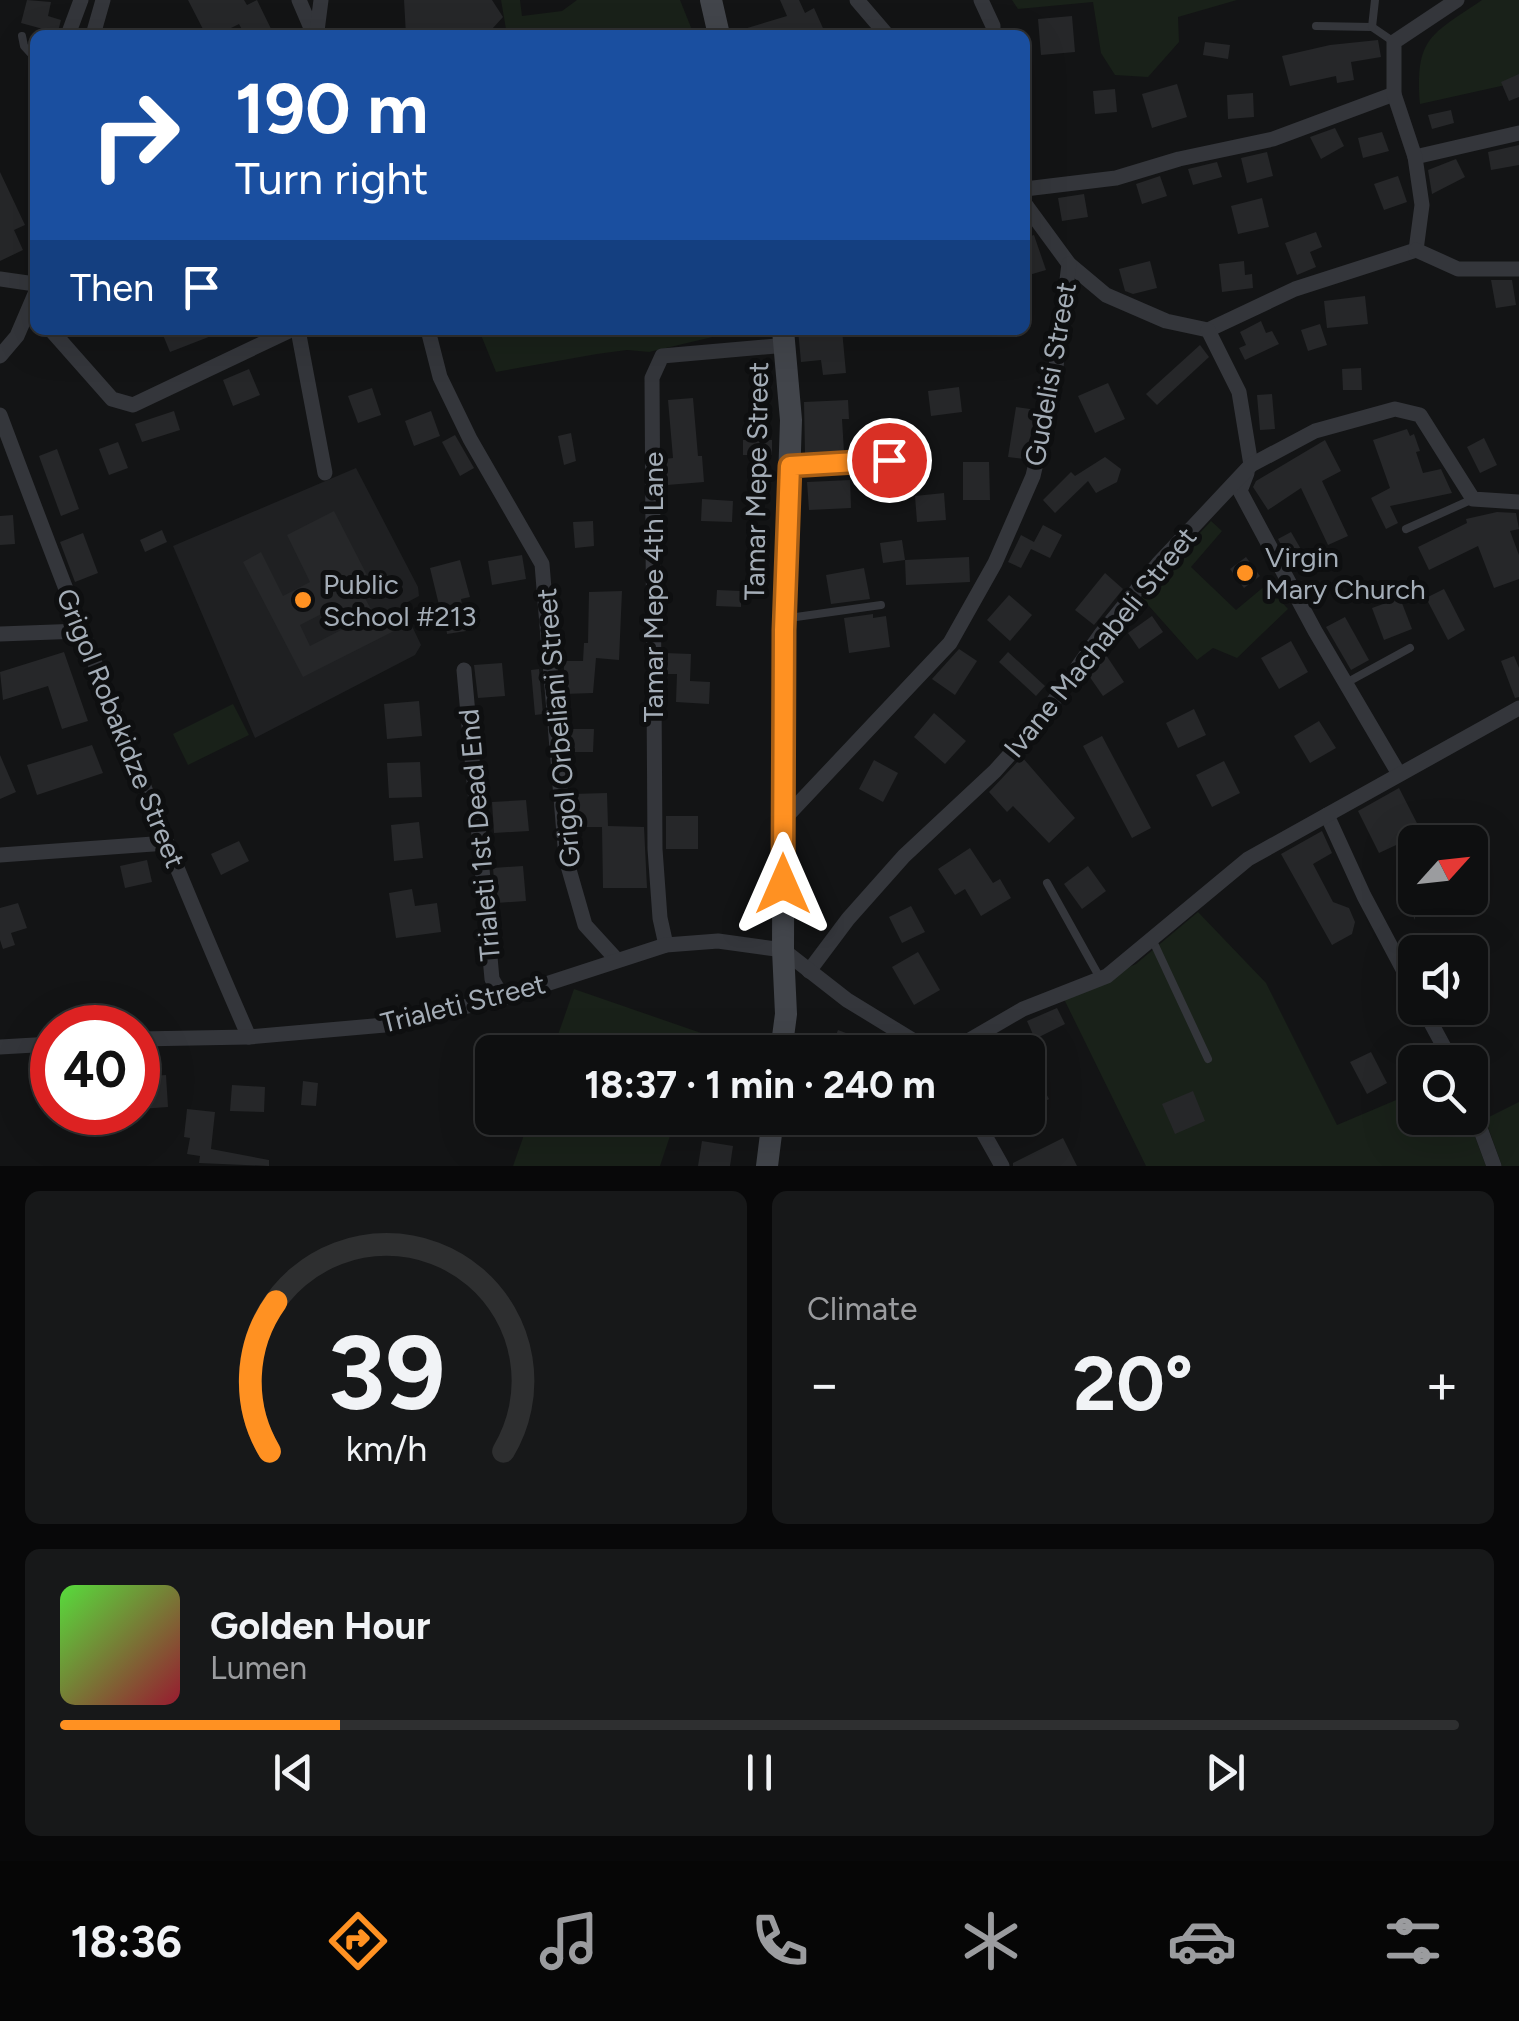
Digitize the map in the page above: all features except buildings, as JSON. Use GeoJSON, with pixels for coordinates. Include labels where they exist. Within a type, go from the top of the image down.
{"type":"FeatureCollection","features":[{"type":"Feature","properties":{"kind":"street"},"geometry":{"type":"LineString","coordinates":[[70,30],[81,0]]}},
{"type":"Feature","properties":{"kind":"street"},"geometry":{"type":"LineString","coordinates":[[299,0],[314,30]]}},
{"type":"Feature","properties":{"kind":"street"},"geometry":{"type":"LineString","coordinates":[[316,30],[322,0]]}},
{"type":"Feature","properties":{"kind":"street"},"geometry":{"type":"LineString","coordinates":[[711,0],[718,30]]}},
{"type":"Feature","properties":{"kind":"street"},"geometry":{"type":"LineString","coordinates":[[857,0],[883,30]]}},
{"type":"Feature","properties":{"kind":"street"},"geometry":{"type":"LineString","coordinates":[[981,0],[993,30]]}},
{"type":"Feature","properties":{"kind":"street"},"geometry":{"type":"LineString","coordinates":[[1416,250],[1422,205],[1415,157],[1394,94],[1394,42],[1457,0]]}},
{"type":"Feature","properties":{"kind":"street"},"geometry":{"type":"LineString","coordinates":[[94,30],[101,1]]}},
{"type":"Feature","properties":{"kind":"street"},"geometry":{"type":"LineString","coordinates":[[1030,187],[1116,178],[1179,159],[1274,139],[1394,94]]}},
{"type":"Feature","properties":{"kind":"street"},"geometry":{"type":"LineString","coordinates":[[1415,157],[1519,133]]}},
{"type":"Feature","properties":{"kind":"street"},"geometry":{"type":"LineString","coordinates":[[1030,211],[1070,264],[1106,294],[1166,321],[1208,330],[1294,289],[1416,250],[1458,270],[1519,269]]}},
{"type":"Feature","properties":{"kind":"street","name":"Gudelisi Street"},"geometry":{"type":"LineString","coordinates":[[784,819],[950,643],[995,563],[1033,476],[1054,390],[1070,264]]}},
{"type":"Feature","properties":{"kind":"street"},"geometry":{"type":"LineString","coordinates":[[0,279],[30,283]]}},
{"type":"Feature","properties":{"kind":"street"},"geometry":{"type":"LineString","coordinates":[[0,356],[17,336],[30,310]]}},
{"type":"Feature","properties":{"kind":"street"},"geometry":{"type":"LineString","coordinates":[[1208,330],[1239,392],[1251,465],[1240,490],[1400,774]]}},
{"type":"Feature","properties":{"kind":"street"},"geometry":{"type":"LineString","coordinates":[[55,335],[112,399],[133,405],[283,335]]}},
{"type":"Feature","properties":{"kind":"street"},"geometry":{"type":"LineString","coordinates":[[295,335],[325,473]]}},
{"type":"Feature","properties":{"kind":"street","name":"Grigol Orbeliani Street"},"geometry":{"type":"LineString","coordinates":[[429,335],[440,377],[470,439],[542,564],[566,859],[584,925],[617,960]]}},
{"type":"Feature","properties":{"kind":"street","name":"Tamar Mepe Street"},"geometry":{"type":"LineString","coordinates":[[784,1035],[784,619],[791,420],[785,338]]}},
{"type":"Feature","properties":{"kind":"street","name":"Tamar Mepe 4th Lane"},"geometry":{"type":"LineString","coordinates":[[666,945],[660,918],[656,849],[652,378],[662,356],[785,338]]}},
{"type":"Feature","properties":{"kind":"street","name":"Ivane Machabeli Street"},"geometry":{"type":"LineString","coordinates":[[809,971],[848,919],[904,856],[995,771],[1040,722],[1100,634],[1158,564],[1251,465],[1315,432],[1395,409],[1420,415],[1472,498]]}},
{"type":"Feature","properties":{"kind":"street","name":"Grigol Robakidze Street"},"geometry":{"type":"LineString","coordinates":[[0,415],[80,630],[249,1037]]}},
{"type":"Feature","properties":{"kind":"street"},"geometry":{"type":"LineString","coordinates":[[1472,498],[1519,502]]}},
{"type":"Feature","properties":{"kind":"street"},"geometry":{"type":"LineString","coordinates":[[0,634],[80,630]]}},
{"type":"Feature","properties":{"kind":"street","name":"Trialeti 1st Dead End"},"geometry":{"type":"LineString","coordinates":[[464,670],[492,979],[503,998]]}},
{"type":"Feature","properties":{"kind":"street"},"geometry":{"type":"LineString","coordinates":[[978,1035],[1022,1009],[1100,978],[1248,858],[1519,708]]}},
{"type":"Feature","properties":{"kind":"street"},"geometry":{"type":"LineString","coordinates":[[1327,815],[1398,960]]}},
{"type":"Feature","properties":{"kind":"street"},"geometry":{"type":"LineString","coordinates":[[0,856],[167,842]]}},
{"type":"Feature","properties":{"kind":"street","name":"Trialeti Street"},"geometry":{"type":"LineString","coordinates":[[160,1039],[249,1037],[385,1025],[503,998],[666,945],[718,941],[783,950]]}},
{"type":"Feature","properties":{"kind":"street"},"geometry":{"type":"LineString","coordinates":[[783,950],[847,1000],[904,1035]]}},
{"type":"Feature","properties":{"kind":"street"},"geometry":{"type":"LineString","coordinates":[[0,1046],[30,1045]]}},
{"type":"Feature","properties":{"kind":"street"},"geometry":{"type":"LineString","coordinates":[[766,1166],[771,1135]]}},
{"type":"Feature","properties":{"kind":"street"},"geometry":{"type":"LineString","coordinates":[[985,1135],[1002,1166]]}},
{"type":"Feature","properties":{"kind":"street"},"geometry":{"type":"LineString","coordinates":[[1483,1135],[1494,1166]]}},
{"type":"Feature","properties":{"kind":"lane"},"geometry":{"type":"LineString","coordinates":[[1372,27],[1375,0]]}},
{"type":"Feature","properties":{"kind":"lane"},"geometry":{"type":"LineString","coordinates":[[1316,26],[1372,27],[1394,42]]}},
{"type":"Feature","properties":{"kind":"lane"},"geometry":{"type":"LineString","coordinates":[[22,36],[30,53]]}},
{"type":"Feature","properties":{"kind":"lane"},"geometry":{"type":"LineString","coordinates":[[790,466],[889,460]]}},
{"type":"Feature","properties":{"kind":"lane"},"geometry":{"type":"LineString","coordinates":[[1406,529],[1472,498]]}},
{"type":"Feature","properties":{"kind":"lane"},"geometry":{"type":"LineString","coordinates":[[784,619],[880,605]]}},
{"type":"Feature","properties":{"kind":"lane"},"geometry":{"type":"LineString","coordinates":[[1346,683],[1410,648]]}},
{"type":"Feature","properties":{"kind":"lane"},"geometry":{"type":"LineString","coordinates":[[1047,882],[1100,978]]}},
{"type":"Feature","properties":{"kind":"lane"},"geometry":{"type":"LineString","coordinates":[[1152,939],[1208,1059]]}},
{"type":"Feature","properties":{"kind":"shaded area"},"geometry":{"type":"Polygon","coordinates":[[[501,0],[520,0],[522,16],[562,11],[577,0],[680,0],[692,30],[506,30],[501,0]]]}},
{"type":"Feature","properties":{"kind":"shaded area"},"geometry":{"type":"Polygon","coordinates":[[[1012,0],[1237,0],[1178,17],[1179,42],[1148,77],[1115,75],[1101,53],[1093,2],[1018,9],[1012,0]]]}},
{"type":"Feature","properties":{"kind":"shaded area"},"geometry":{"type":"Polygon","coordinates":[[[1482,0],[1519,0],[1519,82],[1420,104],[1420,64],[1430,40],[1482,0]]]}},
{"type":"Feature","properties":{"kind":"shaded area"},"geometry":{"type":"Polygon","coordinates":[[[481,335],[721,335],[649,352],[627,350],[496,372],[481,335]]]}},
{"type":"Feature","properties":{"kind":"shaded area","name":"Public School #213"},"geometry":{"type":"Polygon","coordinates":[[[356,468],[418,587],[419,596],[402,605],[421,645],[415,655],[255,738],[173,546],[356,468]]]}},
{"type":"Feature","properties":{"kind":"shaded area"},"geometry":{"type":"Polygon","coordinates":[[[1211,521],[1222,531],[1191,567],[1236,610],[1266,585],[1288,609],[1237,658],[1213,648],[1197,660],[1141,597],[1211,521]]]}},
{"type":"Feature","properties":{"kind":"shaded area"},"geometry":{"type":"Polygon","coordinates":[[[233,704],[249,735],[188,765],[173,734],[233,704]]]}},
{"type":"Feature","properties":{"kind":"shaded area"},"geometry":{"type":"Polygon","coordinates":[[[1198,912],[1266,983],[1337,1125],[1398,1099],[1398,1135],[1474,1135],[1486,1166],[1146,1166],[1063,997],[1136,964],[1198,912]]]}},
{"type":"Feature","properties":{"kind":"shaded area"},"geometry":{"type":"Polygon","coordinates":[[[574,989],[704,1034],[704,1035],[558,1035],[574,989]]]}},
{"type":"Feature","properties":{"kind":"shaded area"},"geometry":{"type":"Polygon","coordinates":[[[1519,1102],[1519,1166],[1502,1166],[1488,1118],[1519,1102]]]}},
{"type":"Feature","properties":{"kind":"shaded area"},"geometry":{"type":"Polygon","coordinates":[[[524,1135],[670,1135],[660,1166],[513,1166],[524,1135]]]}},
{"type":"Feature","properties":{"kind":"place","name":"Virgin Mary Church"},"geometry":{"type":"Point","coordinates":[1245,573]}},
{"type":"Feature","properties":{"kind":"place","name":"Public School #213"},"geometry":{"type":"Point","coordinates":[303,600]}},
{"type":"Feature","properties":{"kind":"route"},"geometry":{"type":"LineString","coordinates":[[783,884],[784,630],[790,466],[889,460]]}}]}
